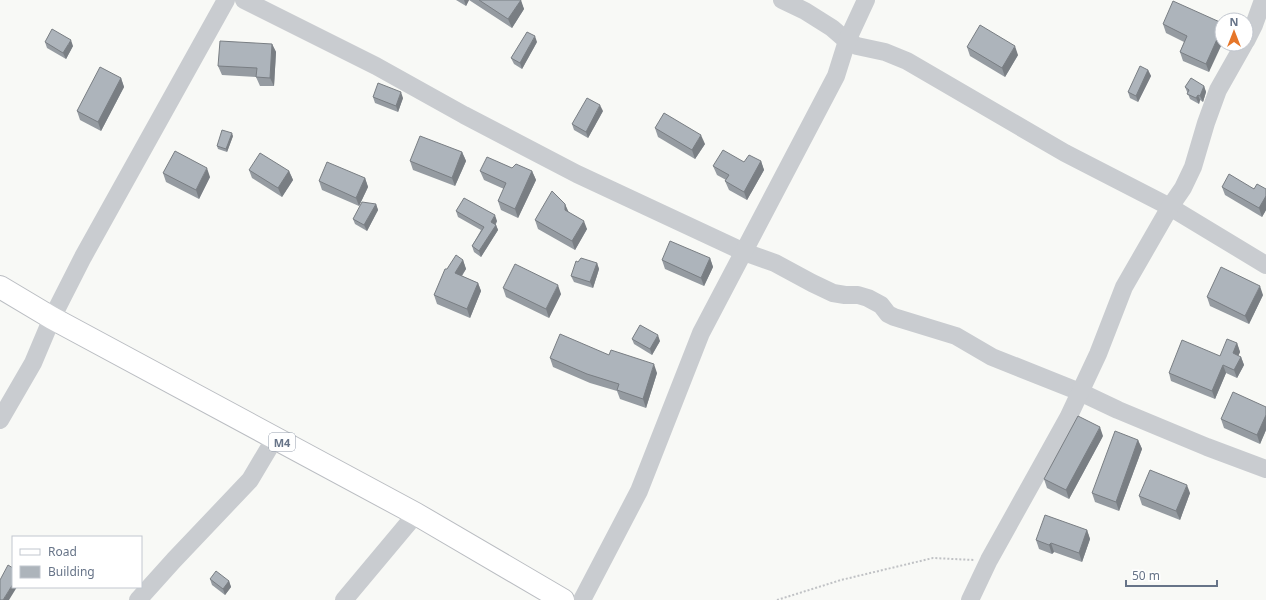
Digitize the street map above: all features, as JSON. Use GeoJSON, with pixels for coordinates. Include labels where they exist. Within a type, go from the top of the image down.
{"type":"FeatureCollection","features":[{"type":"Feature","properties":{"kind":"main road","name":"M4"},"geometry":{"type":"LineString","coordinates":[[0,287],[52,318],[416,514],[563,600]]}},
{"type":"Feature","properties":{"kind":"street"},"geometry":{"type":"LineString","coordinates":[[0,420],[33,363],[52,318],[83,257],[226,0]]}},
{"type":"Feature","properties":{"kind":"street"},"geometry":{"type":"LineString","coordinates":[[244,0],[376,66],[464,115],[577,174],[744,252],[775,263],[812,284],[833,293],[858,295],[868,298],[881,305],[888,314],[894,317],[956,336],[992,357],[1080,392],[1118,410],[1200,444],[1266,469]]}},
{"type":"Feature","properties":{"kind":"street"},"geometry":{"type":"LineString","coordinates":[[782,0],[832,28],[847,41],[857,46],[885,52],[907,62],[1065,153],[1170,207],[1266,265]]}},
{"type":"Feature","properties":{"kind":"street"},"geometry":{"type":"LineString","coordinates":[[582,600],[639,491],[701,333],[836,76],[847,41],[866,0]]}},
{"type":"Feature","properties":{"kind":"street"},"geometry":{"type":"LineString","coordinates":[[1254,25],[1260,3]]}},
{"type":"Feature","properties":{"kind":"street"},"geometry":{"type":"LineString","coordinates":[[970,600],[990,560],[1068,418],[1098,354],[1124,286],[1170,207],[1183,188],[1193,167],[1206,123],[1218,90],[1239,52]]}},
{"type":"Feature","properties":{"kind":"street"},"geometry":{"type":"LineString","coordinates":[[138,600],[250,480],[275,438]]}},
{"type":"Feature","properties":{"kind":"street"},"geometry":{"type":"LineString","coordinates":[[344,600],[416,514]]}},
{"type":"Feature","properties":{"kind":"path"},"geometry":{"type":"LineString","coordinates":[[777,600],[841,580],[933,558],[990,560]]}},
{"type":"Feature","properties":{"kind":"building"},"geometry":{"type":"Polygon","coordinates":[[[479,0],[521,0],[508,19],[479,0]]]}},
{"type":"Feature","properties":{"kind":"building"},"geometry":{"type":"Polygon","coordinates":[[[1173,1],[1214,19],[1214,46],[1206,64],[1180,52],[1187,36],[1163,24],[1173,1]]]}},
{"type":"Feature","properties":{"kind":"building"},"geometry":{"type":"Polygon","coordinates":[[[980,25],[1015,46],[1002,68],[967,47],[980,25]]]}},
{"type":"Feature","properties":{"kind":"building"},"geometry":{"type":"Polygon","coordinates":[[[52,29],[71,40],[63,53],[45,42],[52,29]]]}},
{"type":"Feature","properties":{"kind":"building"},"geometry":{"type":"Polygon","coordinates":[[[527,32],[535,36],[520,63],[511,58],[527,32]]]}},
{"type":"Feature","properties":{"kind":"building"},"geometry":{"type":"Polygon","coordinates":[[[220,41],[272,44],[270,78],[256,77],[257,68],[218,66],[220,41]]]}},
{"type":"Feature","properties":{"kind":"building"},"geometry":{"type":"Polygon","coordinates":[[[1140,66],[1148,70],[1136,96],[1128,92],[1140,66]]]}},
{"type":"Feature","properties":{"kind":"building"},"geometry":{"type":"Polygon","coordinates":[[[100,67],[121,78],[98,122],[77,111],[100,67]]]}},
{"type":"Feature","properties":{"kind":"building"},"geometry":{"type":"Polygon","coordinates":[[[1191,78],[1204,86],[1200,96],[1198,95],[1196,98],[1187,94],[1189,90],[1185,87],[1191,78]]]}},
{"type":"Feature","properties":{"kind":"building"},"geometry":{"type":"Polygon","coordinates":[[[378,83],[401,92],[396,106],[373,97],[378,83]]]}},
{"type":"Feature","properties":{"kind":"building"},"geometry":{"type":"Polygon","coordinates":[[[587,98],[600,105],[586,132],[572,124],[587,98]]]}},
{"type":"Feature","properties":{"kind":"building"},"geometry":{"type":"Polygon","coordinates":[[[664,113],[701,135],[692,150],[655,128],[664,113]]]}},
{"type":"Feature","properties":{"kind":"building"},"geometry":{"type":"Polygon","coordinates":[[[222,130],[232,133],[226,149],[217,146],[222,130]]]}},
{"type":"Feature","properties":{"kind":"building"},"geometry":{"type":"Polygon","coordinates":[[[420,136],[462,152],[452,178],[410,161],[420,136]]]}},
{"type":"Feature","properties":{"kind":"building"},"geometry":{"type":"Polygon","coordinates":[[[723,150],[744,162],[749,155],[761,161],[744,192],[725,181],[729,175],[713,166],[723,150]]]}},
{"type":"Feature","properties":{"kind":"building"},"geometry":{"type":"Polygon","coordinates":[[[175,151],[207,168],[196,190],[163,173],[175,151]]]}},
{"type":"Feature","properties":{"kind":"building"},"geometry":{"type":"Polygon","coordinates":[[[260,153],[289,171],[278,188],[249,170],[260,153]]]}},
{"type":"Feature","properties":{"kind":"building"},"geometry":{"type":"Polygon","coordinates":[[[487,157],[512,168],[516,164],[532,171],[515,209],[498,201],[506,183],[480,171],[487,157]]]}},
{"type":"Feature","properties":{"kind":"building"},"geometry":{"type":"Polygon","coordinates":[[[327,162],[365,178],[356,198],[319,181],[327,162]]]}},
{"type":"Feature","properties":{"kind":"building"},"geometry":{"type":"Polygon","coordinates":[[[1229,174],[1254,189],[1257,184],[1266,189],[1266,196],[1259,208],[1222,187],[1229,174]]]}},
{"type":"Feature","properties":{"kind":"building"},"geometry":{"type":"Polygon","coordinates":[[[552,191],[565,204],[565,210],[584,221],[572,241],[535,220],[552,191]]]}},
{"type":"Feature","properties":{"kind":"building"},"geometry":{"type":"Polygon","coordinates":[[[464,198],[495,215],[491,222],[496,225],[479,251],[472,246],[484,227],[456,211],[464,198]]]}},
{"type":"Feature","properties":{"kind":"building"},"geometry":{"type":"Polygon","coordinates":[[[362,202],[376,204],[364,225],[353,219],[362,202]]]}},
{"type":"Feature","properties":{"kind":"building"},"geometry":{"type":"Polygon","coordinates":[[[670,241],[710,258],[701,278],[662,260],[670,241]]]}},
{"type":"Feature","properties":{"kind":"building"},"geometry":{"type":"Polygon","coordinates":[[[456,255],[463,260],[455,273],[478,283],[467,309],[434,295],[445,269],[447,269],[456,255]]]}},
{"type":"Feature","properties":{"kind":"building"},"geometry":{"type":"Polygon","coordinates":[[[581,258],[597,263],[590,282],[571,276],[576,261],[578,262],[581,258]]]}},
{"type":"Feature","properties":{"kind":"building"},"geometry":{"type":"Polygon","coordinates":[[[515,264],[558,285],[546,309],[503,288],[515,264]]]}},
{"type":"Feature","properties":{"kind":"building"},"geometry":{"type":"Polygon","coordinates":[[[1221,267],[1260,286],[1245,316],[1207,297],[1221,267]]]}},
{"type":"Feature","properties":{"kind":"building"},"geometry":{"type":"Polygon","coordinates":[[[640,325],[658,335],[650,349],[632,339],[640,325]]]}},
{"type":"Feature","properties":{"kind":"building"},"geometry":{"type":"Polygon","coordinates":[[[560,334],[609,355],[611,350],[654,364],[643,399],[617,390],[619,384],[587,374],[550,358],[560,334]]]}},
{"type":"Feature","properties":{"kind":"building"},"geometry":{"type":"Polygon","coordinates":[[[1227,339],[1237,343],[1233,353],[1241,357],[1234,370],[1223,365],[1212,391],[1169,373],[1182,340],[1220,356],[1227,339]]]}},
{"type":"Feature","properties":{"kind":"building"},"geometry":{"type":"Polygon","coordinates":[[[1233,392],[1266,407],[1266,415],[1257,435],[1221,419],[1233,392]]]}},
{"type":"Feature","properties":{"kind":"building"},"geometry":{"type":"Polygon","coordinates":[[[1078,416],[1100,427],[1066,490],[1044,479],[1078,416]]]}},
{"type":"Feature","properties":{"kind":"building"},"geometry":{"type":"Polygon","coordinates":[[[1115,431],[1138,440],[1116,502],[1092,493],[1115,431]]]}},
{"type":"Feature","properties":{"kind":"building"},"geometry":{"type":"Polygon","coordinates":[[[1150,470],[1187,485],[1176,511],[1139,496],[1150,470]]]}},
{"type":"Feature","properties":{"kind":"building"},"geometry":{"type":"Polygon","coordinates":[[[1045,515],[1087,530],[1079,553],[1051,543],[1049,545],[1036,540],[1045,515]]]}},
{"type":"Feature","properties":{"kind":"building"},"geometry":{"type":"Polygon","coordinates":[[[8,565],[12,567],[12,586],[3,600],[0,600],[0,580],[8,565]]]}},
{"type":"Feature","properties":{"kind":"building"},"geometry":{"type":"Polygon","coordinates":[[[216,571],[229,581],[223,589],[210,579],[216,571]]]}}]}
